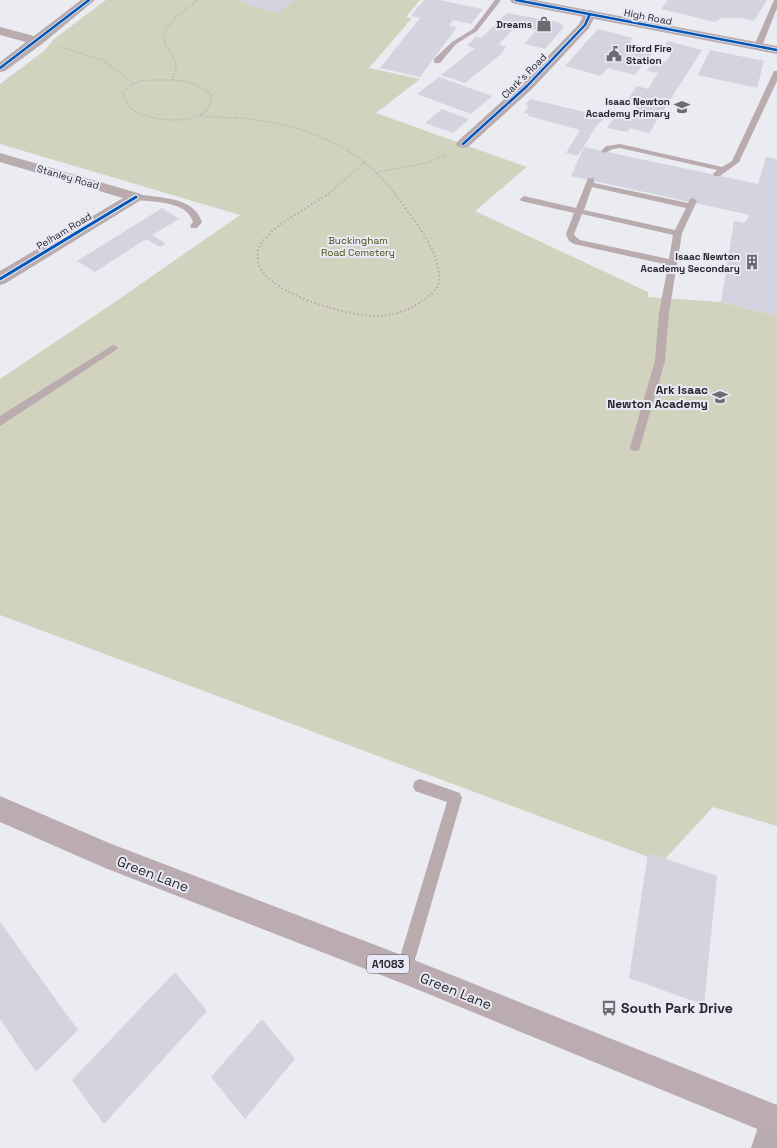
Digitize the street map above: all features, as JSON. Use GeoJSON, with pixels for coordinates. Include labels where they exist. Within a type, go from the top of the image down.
{"type":"FeatureCollection","features":[{"type":"Feature","properties":{"kind":"main road","name":"High Road"},"geometry":{"type":"LineString","coordinates":[[516,0],[777,50]]}},
{"type":"Feature","properties":{"kind":"main road","name":"Green Lane"},"geometry":{"type":"LineString","coordinates":[[0,809],[105,855],[404,970],[773,1129]]}},
{"type":"Feature","properties":{"kind":"street"},"geometry":{"type":"LineString","coordinates":[[0,68],[89,0]]}},
{"type":"Feature","properties":{"kind":"street","name":"Clark's Road"},"geometry":{"type":"LineString","coordinates":[[462,144],[527,86],[585,25],[590,14]]}},
{"type":"Feature","properties":{"kind":"street"},"geometry":{"type":"LineString","coordinates":[[0,31],[37,41]]}},
{"type":"Feature","properties":{"kind":"street","name":"Stanley Road"},"geometry":{"type":"LineString","coordinates":[[0,157],[136,197]]}},
{"type":"Feature","properties":{"kind":"street","name":"Pelham Road"},"geometry":{"type":"LineString","coordinates":[[0,279],[136,197]]}},
{"type":"Feature","properties":{"kind":"lane"},"geometry":{"type":"LineString","coordinates":[[437,61],[454,43],[475,30],[498,0]]}},
{"type":"Feature","properties":{"kind":"lane"},"geometry":{"type":"LineString","coordinates":[[758,46],[777,0]]}},
{"type":"Feature","properties":{"kind":"lane"},"geometry":{"type":"LineString","coordinates":[[605,152],[607,148],[620,146],[719,172],[735,162],[777,73]]}},
{"type":"Feature","properties":{"kind":"lane"},"geometry":{"type":"LineString","coordinates":[[635,446],[660,361],[664,313],[678,233],[691,204],[590,182],[570,234],[572,239],[577,242],[672,263]]}},
{"type":"Feature","properties":{"kind":"lane"},"geometry":{"type":"LineString","coordinates":[[136,197],[169,202],[184,207],[195,213],[198,222],[194,226]]}},
{"type":"Feature","properties":{"kind":"lane"},"geometry":{"type":"LineString","coordinates":[[524,199],[678,233]]}},
{"type":"Feature","properties":{"kind":"lane"},"geometry":{"type":"LineString","coordinates":[[0,422],[113,348]]}},
{"type":"Feature","properties":{"kind":"lane"},"geometry":{"type":"LineString","coordinates":[[404,970],[455,798],[420,786]]}},
{"type":"Feature","properties":{"kind":"path"},"geometry":{"type":"LineString","coordinates":[[172,80],[175,61],[165,46],[165,34],[169,28],[198,0]]}},
{"type":"Feature","properties":{"kind":"path"},"geometry":{"type":"LineString","coordinates":[[37,41],[103,60],[133,83]]}},
{"type":"Feature","properties":{"kind":"path"},"geometry":{"type":"LineString","coordinates":[[201,116],[207,110],[212,101],[212,96],[205,88],[190,82],[172,80],[133,83],[127,87],[124,93],[127,104],[135,111],[152,117],[171,120],[190,119],[201,116],[212,118],[253,119],[289,125],[311,132],[349,152],[365,162],[378,172],[420,228],[436,260],[439,274],[439,282],[434,291],[412,308],[379,316],[360,315],[294,295],[274,283],[260,268],[257,253],[262,242],[281,225],[328,194],[365,162]]}},
{"type":"Feature","properties":{"kind":"path"},"geometry":{"type":"LineString","coordinates":[[378,172],[427,163],[443,157],[462,144]]}},
{"type":"Feature","properties":{"kind":"green space","name":"Buckingham Road Cemetery"},"geometry":{"type":"Polygon","coordinates":[[[106,0],[420,0],[406,17],[412,18],[369,68],[420,79],[376,113],[527,167],[475,211],[648,292],[648,297],[721,302],[777,316],[777,826],[713,807],[662,862],[0,615],[0,379],[112,304],[240,215],[0,144],[0,84],[45,50],[54,39],[106,0]]]}},
{"type":"Feature","properties":{"kind":"building"},"geometry":{"type":"Polygon","coordinates":[[[235,0],[293,0],[279,13],[248,6],[250,4],[235,0]]]}},
{"type":"Feature","properties":{"kind":"building"},"geometry":{"type":"Polygon","coordinates":[[[424,0],[439,0],[483,9],[471,24],[453,20],[449,26],[457,27],[420,77],[380,68],[420,18],[411,16],[424,0]]]}},
{"type":"Feature","properties":{"kind":"building"},"geometry":{"type":"Polygon","coordinates":[[[668,0],[767,0],[754,21],[741,18],[722,18],[715,22],[661,9],[668,0]]]}},
{"type":"Feature","properties":{"kind":"building"},"geometry":{"type":"Polygon","coordinates":[[[507,13],[558,22],[564,27],[545,49],[525,44],[536,30],[516,26],[499,44],[506,47],[501,54],[465,83],[441,75],[475,48],[467,46],[475,37],[481,38],[507,13]]]}},
{"type":"Feature","properties":{"kind":"building"},"geometry":{"type":"Polygon","coordinates":[[[598,29],[633,38],[629,42],[655,49],[635,75],[608,68],[601,76],[565,66],[598,29]]]}},
{"type":"Feature","properties":{"kind":"building"},"geometry":{"type":"Polygon","coordinates":[[[668,41],[702,50],[649,133],[630,128],[627,132],[607,128],[617,114],[628,117],[637,105],[626,102],[637,86],[648,89],[658,73],[647,71],[655,59],[666,62],[671,54],[661,51],[668,41]]]}},
{"type":"Feature","properties":{"kind":"building"},"geometry":{"type":"Polygon","coordinates":[[[710,50],[764,61],[757,88],[698,75],[710,50]]]}},
{"type":"Feature","properties":{"kind":"building"},"geometry":{"type":"Polygon","coordinates":[[[439,77],[492,96],[471,114],[417,94],[439,77]]]}},
{"type":"Feature","properties":{"kind":"building"},"geometry":{"type":"Polygon","coordinates":[[[530,99],[606,117],[596,126],[578,156],[566,153],[580,130],[528,116],[529,114],[524,113],[529,106],[525,105],[530,99]]]}},
{"type":"Feature","properties":{"kind":"building"},"geometry":{"type":"Polygon","coordinates":[[[442,109],[469,119],[453,133],[425,123],[442,109]]]}},
{"type":"Feature","properties":{"kind":"building","name":"Isaac Newton Academy Secondary"},"geometry":{"type":"Polygon","coordinates":[[[584,147],[758,184],[766,157],[777,159],[777,316],[721,302],[734,221],[744,223],[750,215],[571,176],[584,147]]]}},
{"type":"Feature","properties":{"kind":"building"},"geometry":{"type":"Polygon","coordinates":[[[162,208],[179,219],[152,235],[166,244],[160,247],[146,239],[95,272],[77,261],[162,208]]]}},
{"type":"Feature","properties":{"kind":"building"},"geometry":{"type":"Polygon","coordinates":[[[648,853],[717,876],[704,1005],[629,978],[648,853]]]}},
{"type":"Feature","properties":{"kind":"building"},"geometry":{"type":"Polygon","coordinates":[[[0,922],[78,1030],[36,1072],[0,1019],[0,922]]]}},
{"type":"Feature","properties":{"kind":"building"},"geometry":{"type":"Polygon","coordinates":[[[175,972],[207,1011],[104,1124],[72,1080],[175,972]]]}},
{"type":"Feature","properties":{"kind":"building"},"geometry":{"type":"Polygon","coordinates":[[[262,1019],[295,1059],[245,1119],[211,1077],[262,1019]]]}},
{"type":"Feature","properties":{"kind":"cycle path"},"geometry":{"type":"LineString","coordinates":[[0,68],[89,0]]}},
{"type":"Feature","properties":{"kind":"cycle path"},"geometry":{"type":"LineString","coordinates":[[516,0],[777,50]]}},
{"type":"Feature","properties":{"kind":"cycle path"},"geometry":{"type":"LineString","coordinates":[[463,144],[527,86],[585,25],[590,14]]}},
{"type":"Feature","properties":{"kind":"cycle path"},"geometry":{"type":"LineString","coordinates":[[0,279],[136,197]]}},
{"type":"Feature","properties":{"kind":"place","name":"Dreams"},"geometry":{"type":"Point","coordinates":[544,24]}},
{"type":"Feature","properties":{"kind":"place","name":"Ilford Fire Station"},"geometry":{"type":"Point","coordinates":[614,54]}},
{"type":"Feature","properties":{"kind":"place","name":"Isaac Newton Academy Primary"},"geometry":{"type":"Point","coordinates":[682,107]}},
{"type":"Feature","properties":{"kind":"place","name":"Isaac Newton Academy Secondary"},"geometry":{"type":"Point","coordinates":[752,262]}},
{"type":"Feature","properties":{"kind":"place","name":"Ark Isaac Newton Academy"},"geometry":{"type":"Point","coordinates":[720,397]}},
{"type":"Feature","properties":{"kind":"place","name":"South Park Drive"},"geometry":{"type":"Point","coordinates":[609,1008]}}]}
